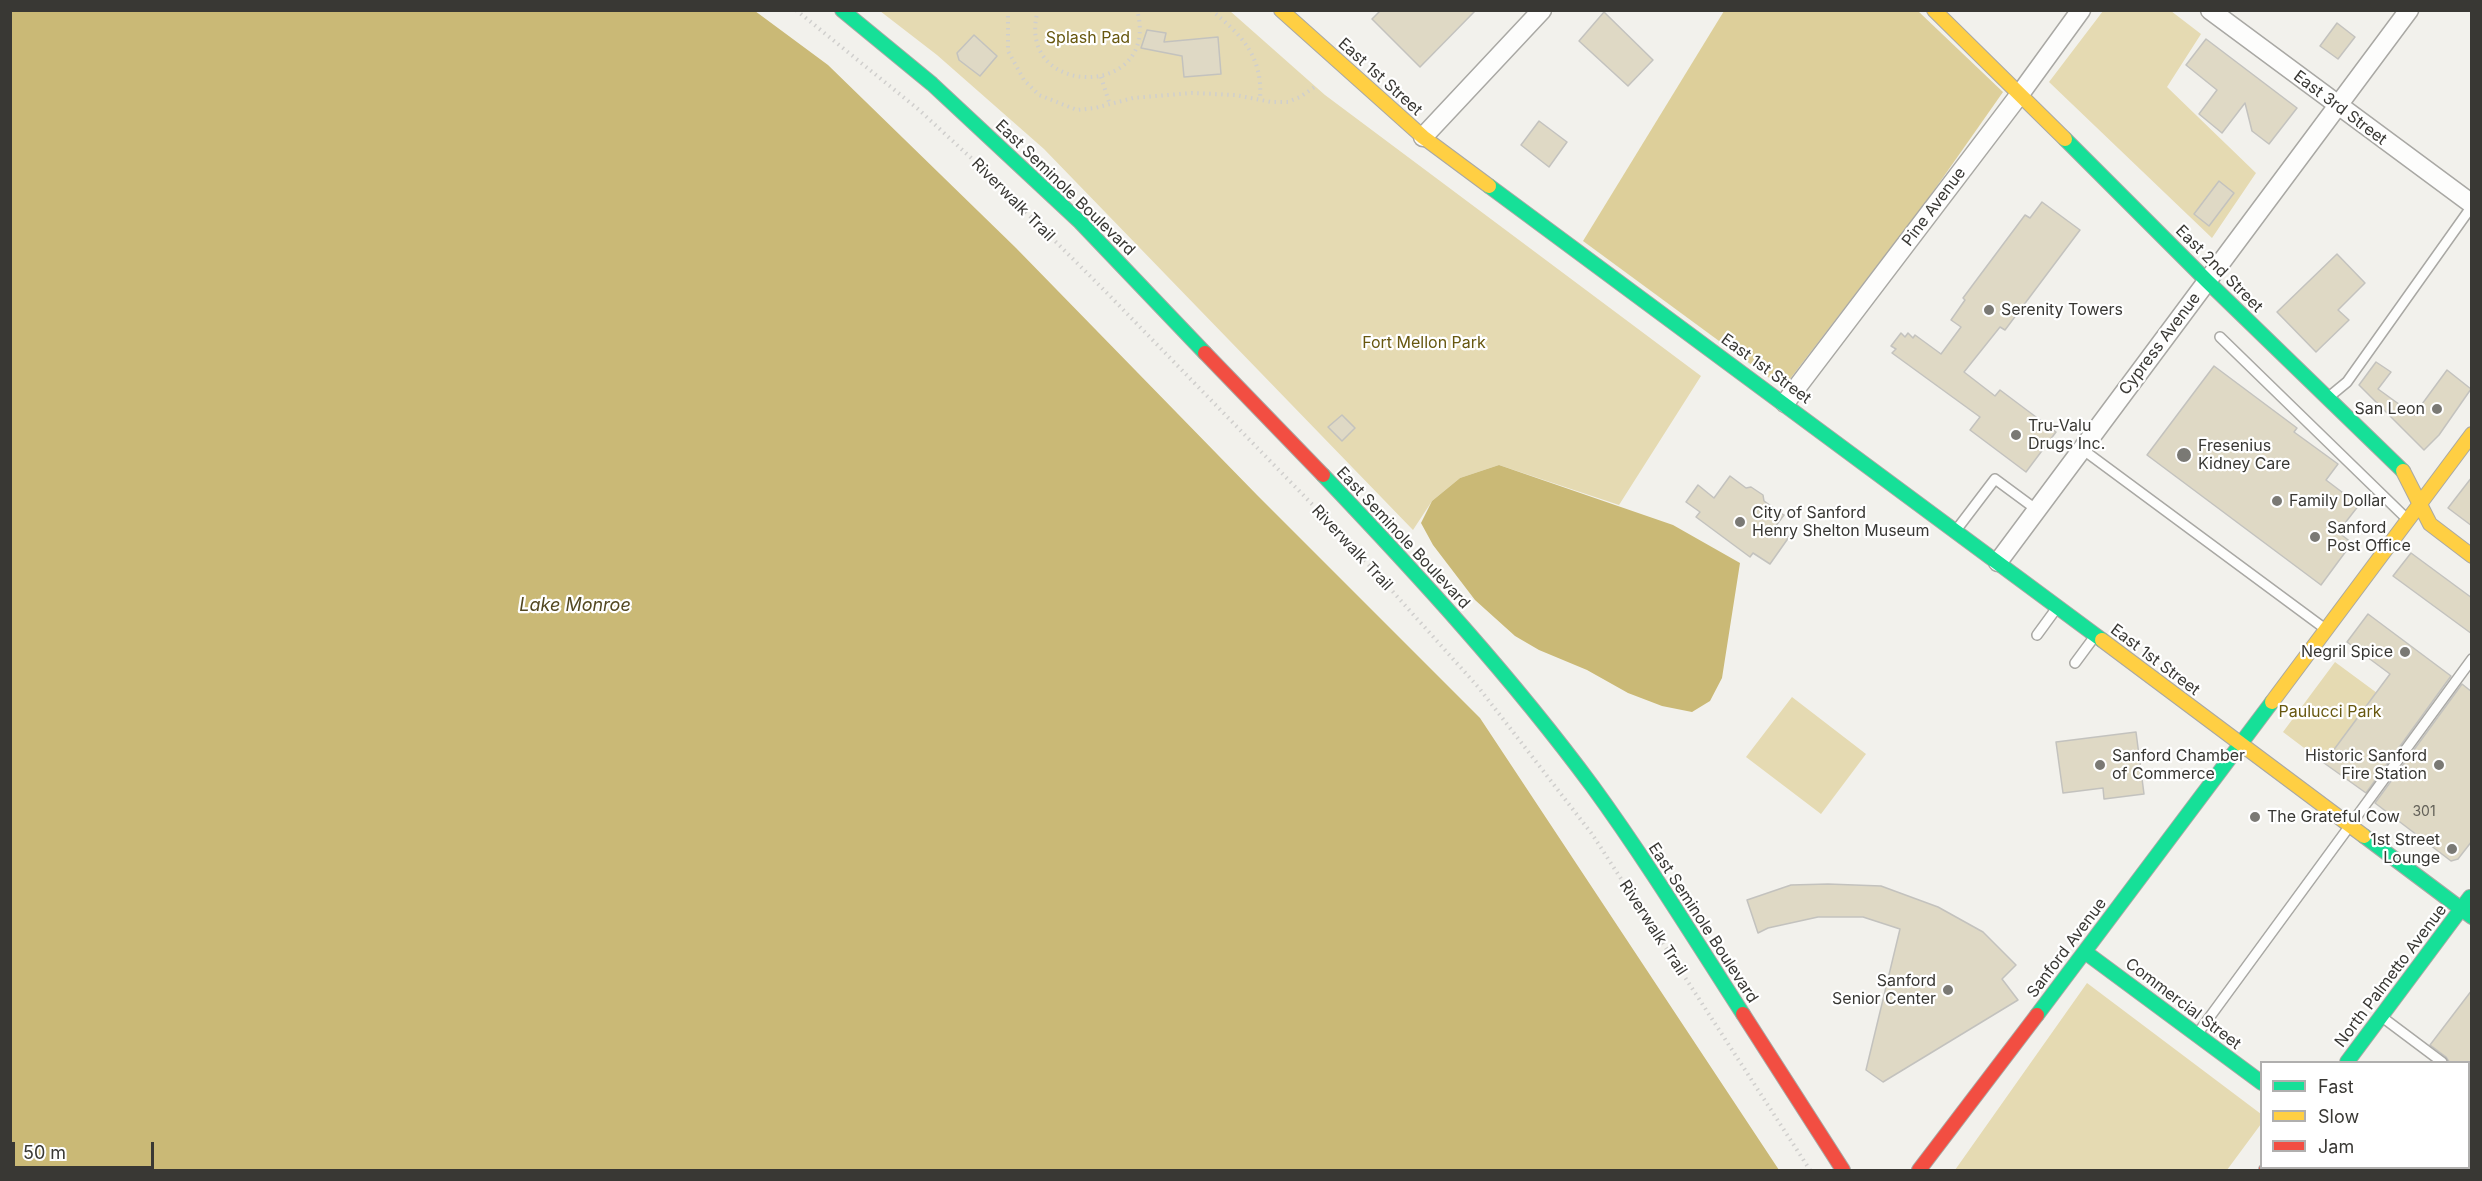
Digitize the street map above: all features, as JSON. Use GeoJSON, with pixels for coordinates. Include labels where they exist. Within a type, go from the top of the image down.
{"type":"FeatureCollection","features":[{"type":"Feature","properties":{"kind":"street","name":"East Seminole Boulevard"},"geometry":{"type":"LineString","coordinates":[[842,10],[932,84],[1080,222],[1391,547],[1467,630],[1592,786],[1645,862],[1843,1170]]}},
{"type":"Feature","properties":{"kind":"street","name":"East 1st Street"},"geometry":{"type":"LineString","coordinates":[[1281,10],[1423,137],[1785,403],[2467,913]]}},
{"type":"Feature","properties":{"kind":"street"},"geometry":{"type":"LineString","coordinates":[[1423,137],[1542,10]]}},
{"type":"Feature","properties":{"kind":"street","name":"East 2nd Street"},"geometry":{"type":"LineString","coordinates":[[1934,10],[2207,281],[2404,472],[2430,524],[2472,556]]}},
{"type":"Feature","properties":{"kind":"street","name":"Pine Avenue"},"geometry":{"type":"LineString","coordinates":[[1785,403],[2020,94],[2081,10]]}},
{"type":"Feature","properties":{"kind":"street","name":"East 3rd Street"},"geometry":{"type":"LineString","coordinates":[[2210,10],[2472,205]]}},
{"type":"Feature","properties":{"kind":"street","name":"Cypress Avenue"},"geometry":{"type":"LineString","coordinates":[[1998,562],[2409,10]]}},
{"type":"Feature","properties":{"kind":"street","name":"Sanford Avenue"},"geometry":{"type":"LineString","coordinates":[[1919,1170],[2472,434]]}},
{"type":"Feature","properties":{"kind":"street","name":"North Palmetto Avenue"},"geometry":{"type":"LineString","coordinates":[[2348,1061],[2467,913],[2472,895]]}},
{"type":"Feature","properties":{"kind":"street","name":"Commercial Street"},"geometry":{"type":"LineString","coordinates":[[2085,952],[2260,1082]]}},
{"type":"Feature","properties":{"kind":"lane"},"geometry":{"type":"LineString","coordinates":[[2328,398],[2347,382],[2472,205]]}},
{"type":"Feature","properties":{"kind":"lane"},"geometry":{"type":"LineString","coordinates":[[2220,337],[2408,520]]}},
{"type":"Feature","properties":{"kind":"lane"},"geometry":{"type":"LineString","coordinates":[[2082,449],[2326,630]]}},
{"type":"Feature","properties":{"kind":"lane"},"geometry":{"type":"LineString","coordinates":[[1956,531],[1995,479],[2037,510]]}},
{"type":"Feature","properties":{"kind":"lane"},"geometry":{"type":"LineString","coordinates":[[2037,635],[2058,607]]}},
{"type":"Feature","properties":{"kind":"lane"},"geometry":{"type":"LineString","coordinates":[[2075,663],[2096,635]]}},
{"type":"Feature","properties":{"kind":"lane"},"geometry":{"type":"LineString","coordinates":[[2197,1035],[2472,658]]}},
{"type":"Feature","properties":{"kind":"lane"},"geometry":{"type":"LineString","coordinates":[[2381,1017],[2441,1061]]}},
{"type":"Feature","properties":{"kind":"path","name":"Riverwalk Trail"},"geometry":{"type":"LineString","coordinates":[[796,10],[918,109],[982,168],[1106,292],[1342,536],[1479,688],[1593,834],[1810,1170]]}},
{"type":"Feature","properties":{"kind":"path"},"geometry":{"type":"LineString","coordinates":[[1008,10],[1006,19],[1008,51],[1024,80],[1039,95],[1077,110],[1110,105],[1133,98],[1192,93],[1288,102],[1300,98],[1316,86]]}},
{"type":"Feature","properties":{"kind":"path"},"geometry":{"type":"LineString","coordinates":[[1038,10],[1035,26],[1037,38],[1048,61],[1070,76],[1083,79],[1101,77],[1121,67],[1133,52],[1140,33],[1137,10]]}},
{"type":"Feature","properties":{"kind":"path"},"geometry":{"type":"LineString","coordinates":[[1211,10],[1243,39],[1259,73],[1260,99]]}},
{"type":"Feature","properties":{"kind":"path"},"geometry":{"type":"LineString","coordinates":[[1101,77],[1110,105]]}},
{"type":"Feature","properties":{"kind":"green space","name":"Fort Mellon Park"},"geometry":{"type":"Polygon","coordinates":[[[880,11],[1230,11],[1325,95],[1701,376],[1619,505],[1499,465],[1460,478],[1432,501],[1413,530],[1044,149],[937,55],[880,11]]]}},
{"type":"Feature","properties":{"kind":"green space"},"geometry":{"type":"Polygon","coordinates":[[[2103,11],[2171,11],[2201,34],[2167,87],[2256,173],[2212,238],[2049,82],[2103,11]]]}},
{"type":"Feature","properties":{"kind":"green space","name":"Paulucci Park"},"geometry":{"type":"Polygon","coordinates":[[[2335,662],[2377,693],[2324,763],[2283,732],[2335,662]]]}},
{"type":"Feature","properties":{"kind":"green space"},"geometry":{"type":"Polygon","coordinates":[[[1792,697],[1866,754],[1821,814],[1746,757],[1792,697]]]}},
{"type":"Feature","properties":{"kind":"green space"},"geometry":{"type":"Polygon","coordinates":[[[2087,983],[2260,1113],[2260,1125],[2227,1170],[1955,1170],[2087,983]]]}},
{"type":"Feature","properties":{"kind":"shaded area"},"geometry":{"type":"Polygon","coordinates":[[[1724,11],[1918,11],[2003,92],[1923,206],[1783,388],[1583,241],[1724,11]]]}},
{"type":"Feature","properties":{"kind":"water","name":"Lake Monroe"},"geometry":{"type":"Polygon","coordinates":[[[10,11],[755,11],[828,65],[1016,248],[1257,495],[1480,718],[1779,1170],[11,1170],[10,11]]]}},
{"type":"Feature","properties":{"kind":"water"},"geometry":{"type":"Polygon","coordinates":[[[1499,465],[1673,525],[1740,563],[1722,678],[1710,701],[1692,712],[1662,706],[1628,693],[1587,670],[1539,650],[1515,636],[1475,600],[1433,545],[1421,523],[1432,501],[1460,478],[1499,465]]]}},
{"type":"Feature","properties":{"kind":"building"},"geometry":{"type":"Polygon","coordinates":[[[1381,10],[1476,10],[1420,67],[1372,19],[1381,10]]]}},
{"type":"Feature","properties":{"kind":"building"},"geometry":{"type":"Polygon","coordinates":[[[1604,12],[1653,60],[1628,86],[1579,41],[1604,12]]]}},
{"type":"Feature","properties":{"kind":"building"},"geometry":{"type":"Polygon","coordinates":[[[2337,23],[2355,37],[2338,59],[2320,46],[2337,23]]]}},
{"type":"Feature","properties":{"kind":"building"},"geometry":{"type":"Polygon","coordinates":[[[1147,30],[1166,33],[1164,42],[1218,37],[1221,74],[1184,77],[1182,56],[1141,48],[1147,30]]]}},
{"type":"Feature","properties":{"kind":"building"},"geometry":{"type":"Polygon","coordinates":[[[974,35],[997,56],[980,76],[959,60],[957,53],[974,35]]]}},
{"type":"Feature","properties":{"kind":"building"},"geometry":{"type":"Polygon","coordinates":[[[2206,39],[2297,108],[2269,144],[2252,131],[2245,103],[2222,133],[2199,114],[2217,90],[2186,65],[2206,39]]]}},
{"type":"Feature","properties":{"kind":"building"},"geometry":{"type":"Polygon","coordinates":[[[1539,121],[1567,142],[1549,167],[1521,145],[1539,121]]]}},
{"type":"Feature","properties":{"kind":"building"},"geometry":{"type":"Polygon","coordinates":[[[2219,181],[2234,193],[2209,226],[2194,214],[2219,181]]]}},
{"type":"Feature","properties":{"kind":"building","name":"Serenity Towers"},"geometry":{"type":"Polygon","coordinates":[[[2042,202],[2080,230],[2005,330],[2000,327],[1964,372],[1995,396],[2000,390],[2056,432],[2026,472],[1970,430],[1980,417],[1892,353],[1896,349],[1891,346],[1901,333],[1905,337],[1908,333],[1913,338],[1915,335],[1941,354],[1961,327],[1951,320],[1965,300],[1963,298],[2025,215],[2030,218],[2042,202]]]}},
{"type":"Feature","properties":{"kind":"building"},"geometry":{"type":"Polygon","coordinates":[[[2337,254],[2365,283],[2338,310],[2349,320],[2316,352],[2277,312],[2337,254]]]}},
{"type":"Feature","properties":{"kind":"building","name":"San Leon"},"geometry":{"type":"Polygon","coordinates":[[[2376,362],[2391,372],[2378,389],[2414,415],[2447,370],[2471,389],[2439,435],[2424,450],[2359,385],[2376,362]]]}},
{"type":"Feature","properties":{"kind":"building"},"geometry":{"type":"Polygon","coordinates":[[[2214,366],[2297,428],[2294,432],[2338,464],[2326,480],[2359,505],[2338,532],[2352,543],[2321,585],[2147,455],[2214,366]]]}},
{"type":"Feature","properties":{"kind":"building"},"geometry":{"type":"Polygon","coordinates":[[[1342,415],[1355,428],[1342,441],[1328,427],[1342,415]]]}},
{"type":"Feature","properties":{"kind":"building","name":"City of Sanford Henry Shelton Museum"},"geometry":{"type":"Polygon","coordinates":[[[1730,476],[1746,488],[1751,487],[1763,495],[1764,501],[1784,515],[1775,527],[1789,537],[1770,564],[1753,553],[1750,557],[1696,517],[1700,512],[1686,502],[1698,485],[1714,498],[1730,476]]]}},
{"type":"Feature","properties":{"kind":"building"},"geometry":{"type":"Polygon","coordinates":[[[2472,477],[2472,526],[2448,508],[2472,477]]]}},
{"type":"Feature","properties":{"kind":"building"},"geometry":{"type":"Polygon","coordinates":[[[2411,553],[2472,598],[2472,634],[2393,576],[2411,553]]]}},
{"type":"Feature","properties":{"kind":"building"},"geometry":{"type":"Polygon","coordinates":[[[2368,614],[2451,676],[2366,793],[2324,763],[2390,674],[2347,642],[2368,614]]]}},
{"type":"Feature","properties":{"kind":"building"},"geometry":{"type":"Polygon","coordinates":[[[2462,684],[2472,692],[2472,841],[2458,859],[2451,861],[2375,803],[2462,684]]]}},
{"type":"Feature","properties":{"kind":"building","name":"Sanford Chamber of Commerce"},"geometry":{"type":"Polygon","coordinates":[[[2136,732],[2144,794],[2104,799],[2103,788],[2063,793],[2056,742],[2136,732]]]}},
{"type":"Feature","properties":{"kind":"building","name":"Sanford Senior Center"},"geometry":{"type":"Polygon","coordinates":[[[1791,885],[1881,886],[1938,907],[1983,932],[2016,965],[2002,979],[2018,1000],[1883,1082],[1866,1070],[1900,929],[1863,917],[1818,917],[1768,928],[1758,933],[1747,900],[1791,885]]]}},
{"type":"Feature","properties":{"kind":"building"},"geometry":{"type":"Polygon","coordinates":[[[2472,990],[2472,1062],[2448,1061],[2430,1045],[2472,990]]]}},
{"type":"Feature","properties":{"kind":"traffic: fast"},"geometry":{"type":"LineString","coordinates":[[842,10],[932,84],[1080,222],[1205,353]]}},
{"type":"Feature","properties":{"kind":"traffic: fast"},"geometry":{"type":"LineString","coordinates":[[2065,139],[2403,471]]}},
{"type":"Feature","properties":{"kind":"traffic: fast"},"geometry":{"type":"LineString","coordinates":[[1489,186],[2102,640]]}},
{"type":"Feature","properties":{"kind":"traffic: fast"},"geometry":{"type":"LineString","coordinates":[[1323,475],[1463,627],[1562,746],[1670,899],[1743,1014]]}},
{"type":"Feature","properties":{"kind":"traffic: fast"},"geometry":{"type":"LineString","coordinates":[[2037,1015],[2272,702]]}},
{"type":"Feature","properties":{"kind":"traffic: fast"},"geometry":{"type":"LineString","coordinates":[[2364,836],[2472,917]]}},
{"type":"Feature","properties":{"kind":"traffic: fast"},"geometry":{"type":"LineString","coordinates":[[2348,1061],[2470,897]]}},
{"type":"Feature","properties":{"kind":"traffic: fast"},"geometry":{"type":"LineString","coordinates":[[2085,952],[2260,1082]]}},
{"type":"Feature","properties":{"kind":"traffic: slow"},"geometry":{"type":"LineString","coordinates":[[1281,10],[1423,137],[1489,186]]}},
{"type":"Feature","properties":{"kind":"traffic: slow"},"geometry":{"type":"LineString","coordinates":[[1934,10],[2065,139]]}},
{"type":"Feature","properties":{"kind":"traffic: slow"},"geometry":{"type":"LineString","coordinates":[[2272,702],[2472,434]]}},
{"type":"Feature","properties":{"kind":"traffic: slow"},"geometry":{"type":"LineString","coordinates":[[2403,471],[2430,524],[2472,556]]}},
{"type":"Feature","properties":{"kind":"traffic: slow"},"geometry":{"type":"LineString","coordinates":[[2102,640],[2364,836]]}},
{"type":"Feature","properties":{"kind":"traffic: jam"},"geometry":{"type":"LineString","coordinates":[[1205,353],[1323,475]]}},
{"type":"Feature","properties":{"kind":"traffic: jam"},"geometry":{"type":"LineString","coordinates":[[1743,1014],[1843,1170]]}},
{"type":"Feature","properties":{"kind":"traffic: jam"},"geometry":{"type":"LineString","coordinates":[[1919,1170],[2037,1015]]}},
{"type":"Feature","properties":{"kind":"place","name":"Serenity Towers"},"geometry":{"type":"Point","coordinates":[1989,310]}},
{"type":"Feature","properties":{"kind":"place","name":"San Leon"},"geometry":{"type":"Point","coordinates":[2437,409]}},
{"type":"Feature","properties":{"kind":"place","name":"Tru-Valu Drugs Inc."},"geometry":{"type":"Point","coordinates":[2016,435]}},
{"type":"Feature","properties":{"kind":"place","name":"Fresenius Kidney Care"},"geometry":{"type":"Point","coordinates":[2184,455]}},
{"type":"Feature","properties":{"kind":"place","name":"Family Dollar"},"geometry":{"type":"Point","coordinates":[2277,501]}},
{"type":"Feature","properties":{"kind":"place","name":"City of Sanford Henry Shelton Museum"},"geometry":{"type":"Point","coordinates":[1740,522]}},
{"type":"Feature","properties":{"kind":"place","name":"Sanford Post Office"},"geometry":{"type":"Point","coordinates":[2315,537]}},
{"type":"Feature","properties":{"kind":"place","name":"Negril Spice"},"geometry":{"type":"Point","coordinates":[2405,652]}},
{"type":"Feature","properties":{"kind":"place","name":"Sanford Chamber of Commerce"},"geometry":{"type":"Point","coordinates":[2100,765]}},
{"type":"Feature","properties":{"kind":"place","name":"Historic Sanford Fire Station"},"geometry":{"type":"Point","coordinates":[2439,765]}},
{"type":"Feature","properties":{"kind":"place","name":"The Grateful Cow"},"geometry":{"type":"Point","coordinates":[2255,817]}},
{"type":"Feature","properties":{"kind":"place","name":"1st Street Lounge"},"geometry":{"type":"Point","coordinates":[2452,849]}},
{"type":"Feature","properties":{"kind":"place","name":"Sanford Senior Center"},"geometry":{"type":"Point","coordinates":[1948,990]}},
{"type":"Feature","properties":{"kind":"park label","name":"Splash Pad"},"geometry":{"type":"Point","coordinates":[1088,38]}}]}
